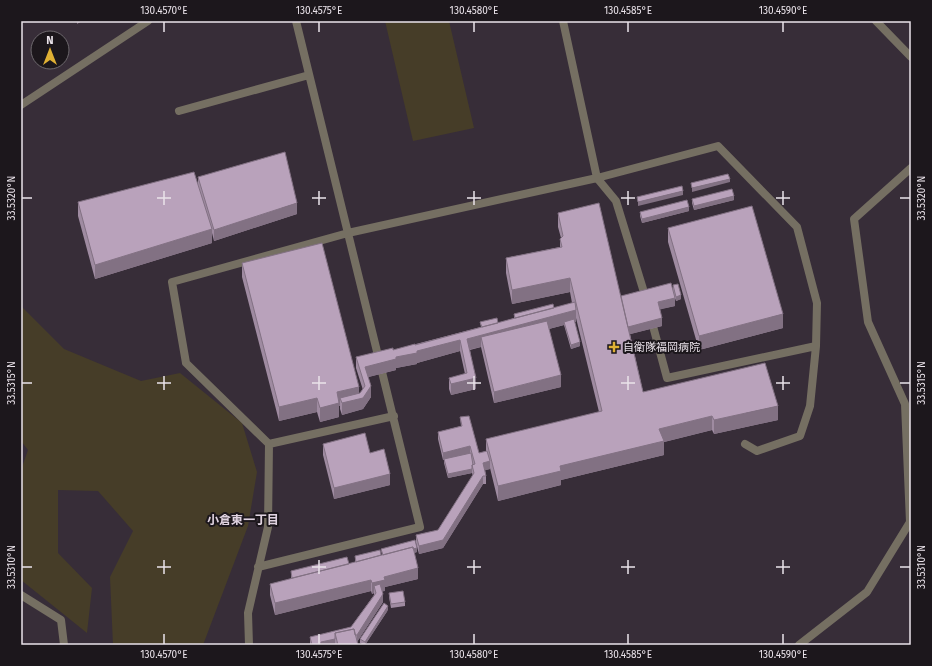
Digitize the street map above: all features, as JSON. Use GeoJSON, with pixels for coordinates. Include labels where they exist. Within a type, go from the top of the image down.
{"type":"FeatureCollection","features":[{"type":"Feature","properties":{"kind":"street"},"geometry":{"type":"LineString","coordinates":[[21,105],[148,21]]}},
{"type":"Feature","properties":{"kind":"street"},"geometry":{"type":"LineString","coordinates":[[258,567],[420,527],[296,21]]}},
{"type":"Feature","properties":{"kind":"street"},"geometry":{"type":"LineString","coordinates":[[563,21],[597,178],[616,201],[643,289],[667,378],[816,346]]}},
{"type":"Feature","properties":{"kind":"street"},"geometry":{"type":"LineString","coordinates":[[876,21],[911,57]]}},
{"type":"Feature","properties":{"kind":"street"},"geometry":{"type":"LineString","coordinates":[[179,111],[309,75]]}},
{"type":"Feature","properties":{"kind":"street"},"geometry":{"type":"LineString","coordinates":[[248,645],[248,613],[268,527],[269,444],[186,363],[172,282],[348,233],[597,178],[718,146],[797,227],[817,303],[816,346],[810,406],[800,436],[757,451],[746,444]]}},
{"type":"Feature","properties":{"kind":"street"},"geometry":{"type":"LineString","coordinates":[[799,645],[867,592],[910,522],[905,404],[868,322],[854,219],[911,168]]}},
{"type":"Feature","properties":{"kind":"street"},"geometry":{"type":"LineString","coordinates":[[269,444],[394,416]]}},
{"type":"Feature","properties":{"kind":"street"},"geometry":{"type":"LineString","coordinates":[[21,595],[61,620],[64,645]]}},
{"type":"Feature","properties":{"kind":"shaded area"},"geometry":{"type":"Polygon","coordinates":[[[385,21],[449,21],[474,128],[413,141],[385,21]]]}},
{"type":"Feature","properties":{"kind":"shaded area"},"geometry":{"type":"Polygon","coordinates":[[[21,306],[64,349],[141,381],[180,373],[242,423],[257,472],[248,526],[203,645],[113,645],[110,577],[133,531],[98,491],[58,490],[58,553],[92,588],[87,633],[21,580],[21,470],[28,450],[21,441],[21,306]]]}},
{"type":"Feature","properties":{"kind":"building"},"geometry":{"type":"Polygon","coordinates":[[[285,152],[297,203],[214,230],[198,177],[285,152]]]}},
{"type":"Feature","properties":{"kind":"building"},"geometry":{"type":"Polygon","coordinates":[[[194,172],[212,229],[95,265],[78,202],[194,172]]]}},
{"type":"Feature","properties":{"kind":"building"},"geometry":{"type":"Polygon","coordinates":[[[728,174],[730,179],[692,188],[691,183],[728,174]]]}},
{"type":"Feature","properties":{"kind":"building"},"geometry":{"type":"Polygon","coordinates":[[[682,186],[683,191],[638,202],[637,197],[682,186]]]}},
{"type":"Feature","properties":{"kind":"building"},"geometry":{"type":"Polygon","coordinates":[[[732,189],[734,196],[694,206],[692,199],[732,189]]]}},
{"type":"Feature","properties":{"kind":"building"},"geometry":{"type":"Polygon","coordinates":[[[687,200],[689,207],[642,219],[640,212],[687,200]]]}},
{"type":"Feature","properties":{"kind":"building"},"geometry":{"type":"Polygon","coordinates":[[[599,203],[643,392],[765,363],[778,406],[714,420],[712,416],[659,429],[664,441],[560,466],[561,471],[498,486],[486,439],[602,411],[570,278],[512,290],[506,258],[562,247],[560,239],[563,236],[558,213],[599,203]]]}},
{"type":"Feature","properties":{"kind":"building"},"geometry":{"type":"Polygon","coordinates":[[[752,206],[783,314],[699,336],[668,228],[752,206]]]}},
{"type":"Feature","properties":{"kind":"building"},"geometry":{"type":"Polygon","coordinates":[[[322,243],[359,387],[337,392],[339,403],[320,408],[317,398],[279,407],[242,263],[322,243]]]}},
{"type":"Feature","properties":{"kind":"building"},"geometry":{"type":"Polygon","coordinates":[[[671,283],[675,298],[658,302],[662,318],[628,327],[621,296],[671,283]]]}},
{"type":"Feature","properties":{"kind":"building"},"geometry":{"type":"Polygon","coordinates":[[[678,284],[681,295],[676,297],[673,285],[678,284]]]}},
{"type":"Feature","properties":{"kind":"building"},"geometry":{"type":"Polygon","coordinates":[[[575,302],[576,310],[467,339],[476,378],[451,384],[449,378],[467,373],[460,340],[365,367],[371,386],[363,398],[342,403],[340,398],[360,393],[365,386],[356,357],[393,348],[393,350],[415,345],[575,302]]]}},
{"type":"Feature","properties":{"kind":"building"},"geometry":{"type":"Polygon","coordinates":[[[553,304],[554,308],[515,318],[514,314],[553,304]]]}},
{"type":"Feature","properties":{"kind":"building"},"geometry":{"type":"Polygon","coordinates":[[[497,318],[498,323],[482,327],[480,322],[497,318]]]}},
{"type":"Feature","properties":{"kind":"building"},"geometry":{"type":"Polygon","coordinates":[[[574,319],[580,342],[571,345],[564,322],[574,319]]]}},
{"type":"Feature","properties":{"kind":"building"},"geometry":{"type":"Polygon","coordinates":[[[547,321],[561,375],[494,392],[481,337],[547,321]]]}},
{"type":"Feature","properties":{"kind":"building"},"geometry":{"type":"Polygon","coordinates":[[[469,416],[479,453],[487,451],[490,461],[483,463],[486,476],[483,476],[443,540],[419,546],[416,535],[438,530],[474,473],[472,465],[475,464],[470,446],[443,453],[438,432],[462,426],[460,417],[469,416]]]}},
{"type":"Feature","properties":{"kind":"building"},"geometry":{"type":"Polygon","coordinates":[[[365,433],[370,453],[384,449],[390,474],[334,488],[323,444],[365,433]]]}},
{"type":"Feature","properties":{"kind":"building"},"geometry":{"type":"Polygon","coordinates":[[[471,453],[473,465],[472,469],[448,474],[444,459],[471,453]]]}},
{"type":"Feature","properties":{"kind":"building"},"geometry":{"type":"Polygon","coordinates":[[[415,540],[417,548],[413,549],[413,547],[383,555],[381,549],[415,540]]]}},
{"type":"Feature","properties":{"kind":"building"},"geometry":{"type":"Polygon","coordinates":[[[413,547],[418,568],[384,577],[385,580],[372,583],[371,580],[275,603],[270,584],[413,547]]]}},
{"type":"Feature","properties":{"kind":"building"},"geometry":{"type":"Polygon","coordinates":[[[380,550],[381,555],[356,562],[355,556],[380,550]]]}},
{"type":"Feature","properties":{"kind":"building"},"geometry":{"type":"Polygon","coordinates":[[[347,557],[349,564],[292,578],[291,571],[347,557]]]}},
{"type":"Feature","properties":{"kind":"building"},"geometry":{"type":"Polygon","coordinates":[[[380,584],[383,594],[357,635],[355,635],[354,629],[335,633],[335,639],[321,642],[321,645],[312,645],[310,637],[351,627],[376,593],[374,586],[380,584]]]}},
{"type":"Feature","properties":{"kind":"building"},"geometry":{"type":"Polygon","coordinates":[[[403,591],[405,602],[391,604],[389,593],[403,591]]]}},
{"type":"Feature","properties":{"kind":"building"},"geometry":{"type":"Polygon","coordinates":[[[384,603],[388,606],[365,642],[360,639],[384,603]]]}},
{"type":"Feature","properties":{"kind":"building"},"geometry":{"type":"Polygon","coordinates":[[[354,629],[358,645],[338,645],[335,633],[354,629]]]}},
{"type":"Feature","properties":{"kind":"place","name":"自衛隊福岡病院"},"geometry":{"type":"Point","coordinates":[614,347]}},
{"type":"Feature","properties":{"kind":"district","name":"小倉東一丁目"},"geometry":{"type":"Point","coordinates":[243,520]}}]}
